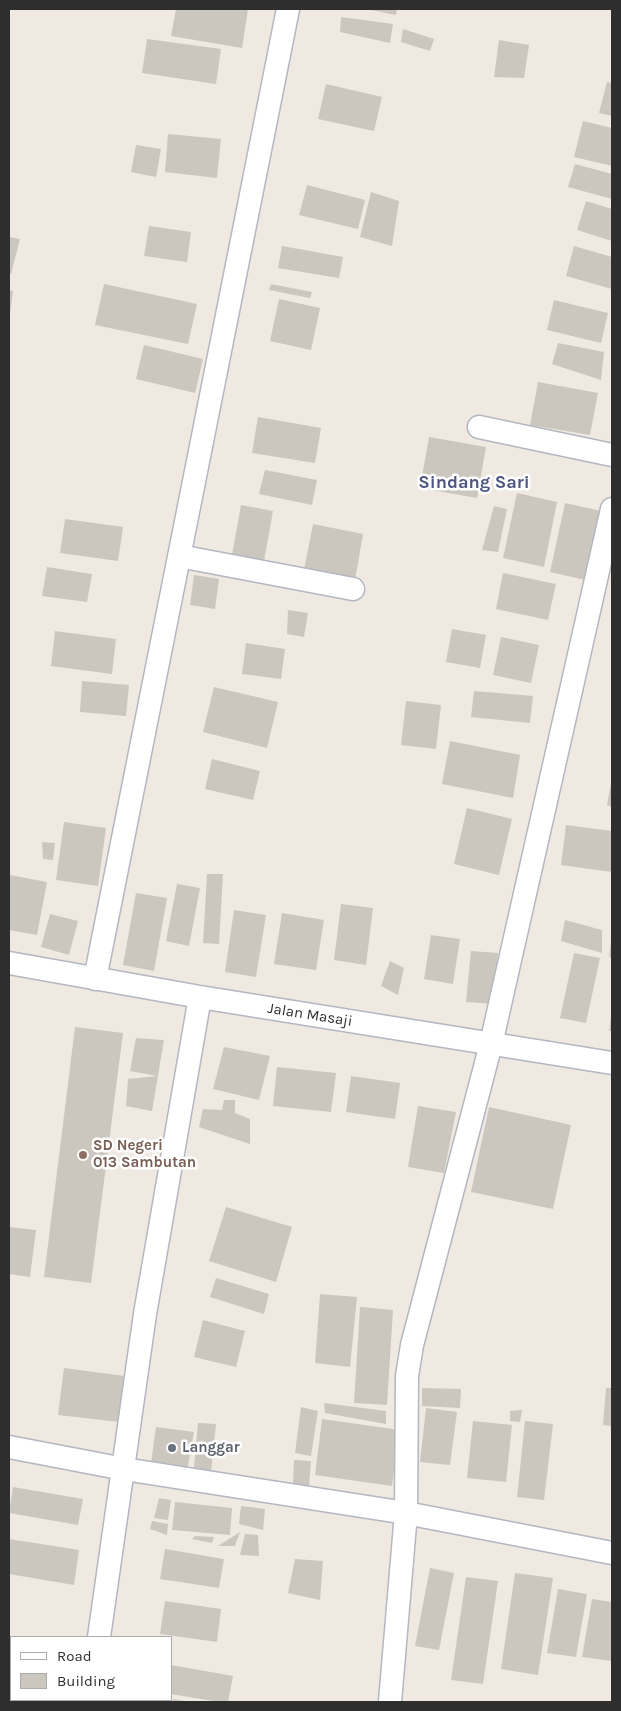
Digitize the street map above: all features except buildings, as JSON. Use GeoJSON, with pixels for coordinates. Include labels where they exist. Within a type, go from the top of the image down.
{"type":"FeatureCollection","features":[{"type":"Feature","properties":{"kind":"street"},"geometry":{"type":"LineString","coordinates":[[94,978],[288,9]]}},
{"type":"Feature","properties":{"kind":"street"},"geometry":{"type":"LineString","coordinates":[[480,427],[612,454]]}},
{"type":"Feature","properties":{"kind":"street"},"geometry":{"type":"LineString","coordinates":[[390,1702],[406,1513],[407,1376],[412,1345],[491,1044],[612,509]]}},
{"type":"Feature","properties":{"kind":"street"},"geometry":{"type":"LineString","coordinates":[[179,556],[353,589]]}},
{"type":"Feature","properties":{"kind":"street","name":"Jalan Masaji"},"geometry":{"type":"LineString","coordinates":[[9,963],[200,997],[612,1064]]}},
{"type":"Feature","properties":{"kind":"street"},"geometry":{"type":"LineString","coordinates":[[99,1636],[145,1314],[200,997]]}},
{"type":"Feature","properties":{"kind":"street"},"geometry":{"type":"LineString","coordinates":[[9,1447],[124,1469],[406,1513],[612,1553]]}},
{"type":"Feature","properties":{"kind":"place","name":"SD Negeri 013 Sambutan"},"geometry":{"type":"Point","coordinates":[83,1155]}},
{"type":"Feature","properties":{"kind":"place","name":"Langgar"},"geometry":{"type":"Point","coordinates":[172,1448]}},
{"type":"Feature","properties":{"kind":"district","name":"Sindang Sari"},"geometry":{"type":"Point","coordinates":[474,483]}}]}
